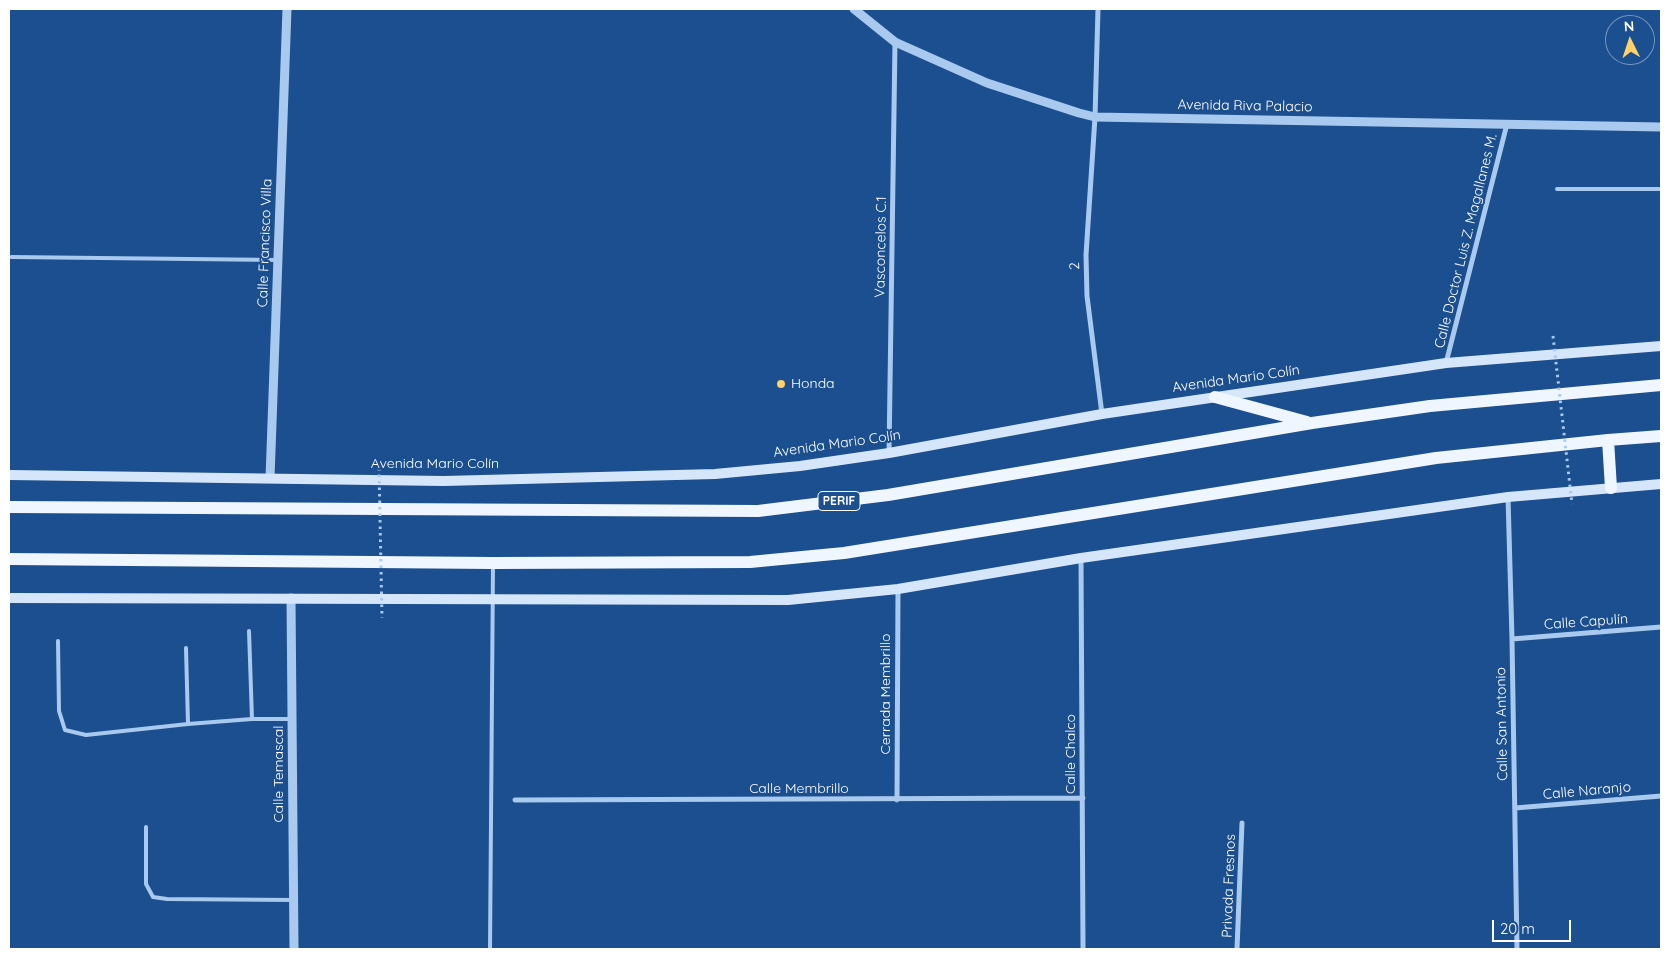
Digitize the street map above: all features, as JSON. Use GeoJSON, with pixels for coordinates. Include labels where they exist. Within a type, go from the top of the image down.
{"type":"FeatureCollection","features":[{"type":"Feature","properties":{"kind":"main road","name":"Avenida Mario Colín"},"geometry":{"type":"LineString","coordinates":[[9,475],[444,481],[715,474],[800,466],[889,453],[1102,414],[1446,363],[1661,346]]}},
{"type":"Feature","properties":{"kind":"main road","name":"PERIF"},"geometry":{"type":"LineString","coordinates":[[9,507],[758,511],[888,495],[1312,423],[1430,406],[1661,385]]}},
{"type":"Feature","properties":{"kind":"main road"},"geometry":{"type":"LineString","coordinates":[[1215,397],[1312,423]]}},
{"type":"Feature","properties":{"kind":"main road"},"geometry":{"type":"LineString","coordinates":[[9,559],[493,563],[750,562],[844,553],[1436,458],[1661,436]]}},
{"type":"Feature","properties":{"kind":"main road"},"geometry":{"type":"LineString","coordinates":[[1608,440],[1611,488]]}},
{"type":"Feature","properties":{"kind":"main road"},"geometry":{"type":"LineString","coordinates":[[9,598],[788,600],[898,589],[1081,558],[1508,498],[1661,484]]}},
{"type":"Feature","properties":{"kind":"street","name":"Calle Francisco Villa"},"geometry":{"type":"LineString","coordinates":[[270,478],[287,9]]}},
{"type":"Feature","properties":{"kind":"street","name":"Avenida Riva Palacio"},"geometry":{"type":"LineString","coordinates":[[854,9],[895,42],[987,83],[1095,117],[1661,127]]}},
{"type":"Feature","properties":{"kind":"street","name":"2"},"geometry":{"type":"LineString","coordinates":[[1098,9],[1095,117],[1086,255],[1087,296],[1102,414]]}},
{"type":"Feature","properties":{"kind":"street","name":"Vasconcelos C.1"},"geometry":{"type":"LineString","coordinates":[[889,453],[895,42]]}},
{"type":"Feature","properties":{"kind":"street","name":"Calle Doctor Luis Z. Magallanes M."},"geometry":{"type":"LineString","coordinates":[[1446,363],[1507,124]]}},
{"type":"Feature","properties":{"kind":"street","name":"Calle San Antonio"},"geometry":{"type":"LineString","coordinates":[[1508,498],[1517,949]]}},
{"type":"Feature","properties":{"kind":"street","name":"Calle Chalco"},"geometry":{"type":"LineString","coordinates":[[1081,558],[1083,949]]}},
{"type":"Feature","properties":{"kind":"street","name":"Cerrada Membrillo"},"geometry":{"type":"LineString","coordinates":[[897,800],[898,589]]}},
{"type":"Feature","properties":{"kind":"street","name":"Calle Temascal"},"geometry":{"type":"LineString","coordinates":[[291,598],[294,949]]}},
{"type":"Feature","properties":{"kind":"street","name":"Calle Capulín"},"geometry":{"type":"LineString","coordinates":[[1512,639],[1661,627]]}},
{"type":"Feature","properties":{"kind":"street","name":"Calle Naranjo"},"geometry":{"type":"LineString","coordinates":[[1515,808],[1661,796]]}},
{"type":"Feature","properties":{"kind":"street","name":"Calle Membrillo"},"geometry":{"type":"LineString","coordinates":[[515,800],[1083,798]]}},
{"type":"Feature","properties":{"kind":"street","name":"Privada Fresnos"},"geometry":{"type":"LineString","coordinates":[[1238,949],[1242,823]]}},
{"type":"Feature","properties":{"kind":"lane"},"geometry":{"type":"LineString","coordinates":[[1557,189],[1661,189]]}},
{"type":"Feature","properties":{"kind":"lane"},"geometry":{"type":"LineString","coordinates":[[11,257],[278,260]]}},
{"type":"Feature","properties":{"kind":"lane"},"geometry":{"type":"LineString","coordinates":[[490,949],[494,636],[493,563]]}},
{"type":"Feature","properties":{"kind":"lane"},"geometry":{"type":"LineString","coordinates":[[250,631],[252,719]]}},
{"type":"Feature","properties":{"kind":"lane"},"geometry":{"type":"LineString","coordinates":[[58,641],[59,711],[65,730],[86,735],[252,719],[293,719]]}},
{"type":"Feature","properties":{"kind":"lane"},"geometry":{"type":"LineString","coordinates":[[186,648],[188,724]]}},
{"type":"Feature","properties":{"kind":"lane"},"geometry":{"type":"LineString","coordinates":[[146,827],[146,884],[153,897],[167,899],[294,900]]}},
{"type":"Feature","properties":{"kind":"path"},"geometry":{"type":"LineString","coordinates":[[1553,336],[1572,504]]}},
{"type":"Feature","properties":{"kind":"path"},"geometry":{"type":"LineString","coordinates":[[379,468],[382,618]]}},
{"type":"Feature","properties":{"kind":"place","name":"Honda"},"geometry":{"type":"Point","coordinates":[781,384]}}]}
